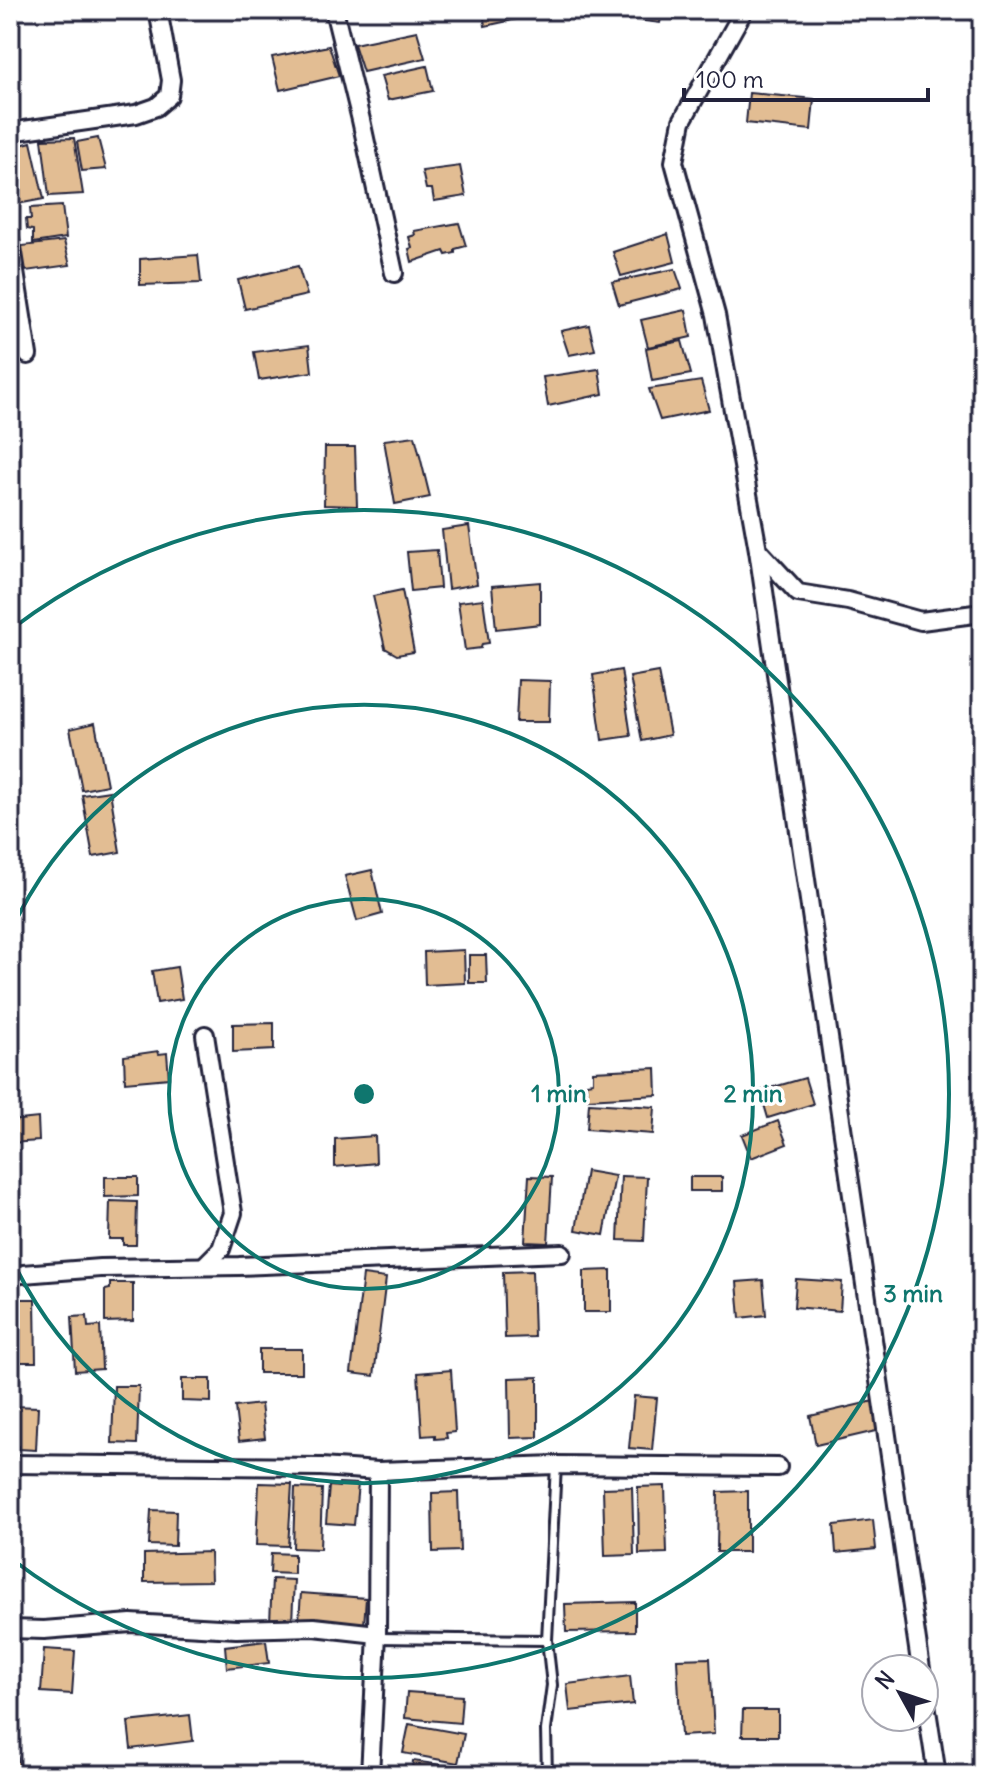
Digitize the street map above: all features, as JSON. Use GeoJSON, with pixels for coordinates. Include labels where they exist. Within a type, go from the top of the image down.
{"type":"FeatureCollection","features":[{"type":"Feature","properties":{"kind":"street"},"geometry":{"type":"LineString","coordinates":[[10,132],[136,114],[156,107],[169,96],[171,80],[158,10]]}},
{"type":"Feature","properties":{"kind":"street"},"geometry":{"type":"LineString","coordinates":[[334,10],[394,273]]}},
{"type":"Feature","properties":{"kind":"street"},"geometry":{"type":"LineString","coordinates":[[744,10],[682,121],[674,162],[716,315],[758,550],[918,1653]]}},
{"type":"Feature","properties":{"kind":"street"},"geometry":{"type":"LineString","coordinates":[[10,240],[28,355]]}},
{"type":"Feature","properties":{"kind":"street"},"geometry":{"type":"LineString","coordinates":[[758,550],[798,593],[848,601],[921,621],[982,613]]}},
{"type":"Feature","properties":{"kind":"street"},"geometry":{"type":"LineString","coordinates":[[204,1266],[221,1249],[233,1213],[205,1035]]}},
{"type":"Feature","properties":{"kind":"street"},"geometry":{"type":"LineString","coordinates":[[10,1275],[100,1268],[562,1253]]}},
{"type":"Feature","properties":{"kind":"street"},"geometry":{"type":"LineString","coordinates":[[10,1464],[321,1467],[378,1471],[556,1465],[778,1467]]}},
{"type":"Feature","properties":{"kind":"street"},"geometry":{"type":"LineString","coordinates":[[370,1775],[377,1636],[378,1471]]}},
{"type":"Feature","properties":{"kind":"street"},"geometry":{"type":"LineString","coordinates":[[10,1629],[44,1630],[131,1623],[236,1629],[314,1627],[377,1636]]}},
{"type":"Feature","properties":{"kind":"street"},"geometry":{"type":"LineString","coordinates":[[930,1733],[937,1775]]}},
{"type":"Feature","properties":{"kind":"lane"},"geometry":{"type":"LineString","coordinates":[[547,1775],[546,1730],[552,1685],[547,1640],[556,1465]]}},
{"type":"Feature","properties":{"kind":"lane"},"geometry":{"type":"LineString","coordinates":[[377,1636],[547,1640]]}},
{"type":"Feature","properties":{"kind":"building"},"geometry":{"type":"Polygon","coordinates":[[[263,10],[309,10],[265,18],[263,10]]]}},
{"type":"Feature","properties":{"kind":"building"},"geometry":{"type":"Polygon","coordinates":[[[483,10],[544,10],[545,13],[485,26],[483,10]]]}},
{"type":"Feature","properties":{"kind":"building"},"geometry":{"type":"Polygon","coordinates":[[[638,10],[663,10],[660,23],[636,20],[638,10]]]}},
{"type":"Feature","properties":{"kind":"building"},"geometry":{"type":"Polygon","coordinates":[[[417,31],[425,58],[363,72],[354,44],[417,31]]]}},
{"type":"Feature","properties":{"kind":"building"},"geometry":{"type":"Polygon","coordinates":[[[329,46],[339,76],[280,90],[272,57],[329,46]]]}},
{"type":"Feature","properties":{"kind":"building"},"geometry":{"type":"Polygon","coordinates":[[[427,66],[433,91],[388,100],[381,76],[427,66]]]}},
{"type":"Feature","properties":{"kind":"building"},"geometry":{"type":"Polygon","coordinates":[[[749,93],[814,99],[811,130],[746,123],[749,93]]]}},
{"type":"Feature","properties":{"kind":"building"},"geometry":{"type":"Polygon","coordinates":[[[74,138],[83,194],[49,196],[42,139],[74,138]]]}},
{"type":"Feature","properties":{"kind":"building"},"geometry":{"type":"Polygon","coordinates":[[[98,138],[106,169],[82,171],[77,142],[98,138]]]}},
{"type":"Feature","properties":{"kind":"building"},"geometry":{"type":"Polygon","coordinates":[[[31,142],[44,199],[12,205],[10,148],[31,142]]]}},
{"type":"Feature","properties":{"kind":"building"},"geometry":{"type":"Polygon","coordinates":[[[460,166],[466,196],[434,201],[432,189],[426,189],[422,171],[460,166]]]}},
{"type":"Feature","properties":{"kind":"building"},"geometry":{"type":"Polygon","coordinates":[[[62,206],[66,238],[33,243],[33,230],[27,229],[26,219],[31,219],[30,208],[62,206]]]}},
{"type":"Feature","properties":{"kind":"building"},"geometry":{"type":"Polygon","coordinates":[[[459,223],[466,246],[455,249],[455,253],[446,255],[444,251],[412,262],[409,237],[415,235],[414,231],[459,223]]]}},
{"type":"Feature","properties":{"kind":"building"},"geometry":{"type":"Polygon","coordinates":[[[668,234],[675,262],[621,276],[613,252],[668,234]]]}},
{"type":"Feature","properties":{"kind":"building"},"geometry":{"type":"Polygon","coordinates":[[[64,241],[70,265],[26,271],[22,246],[64,241]]]}},
{"type":"Feature","properties":{"kind":"building"},"geometry":{"type":"Polygon","coordinates":[[[198,255],[201,283],[140,285],[140,259],[198,255]]]}},
{"type":"Feature","properties":{"kind":"building"},"geometry":{"type":"Polygon","coordinates":[[[298,266],[307,295],[245,309],[238,280],[298,266]]]}},
{"type":"Feature","properties":{"kind":"building"},"geometry":{"type":"Polygon","coordinates":[[[675,269],[682,289],[619,305],[612,282],[675,269]]]}},
{"type":"Feature","properties":{"kind":"building"},"geometry":{"type":"Polygon","coordinates":[[[686,310],[691,337],[648,347],[641,320],[686,310]]]}},
{"type":"Feature","properties":{"kind":"building"},"geometry":{"type":"Polygon","coordinates":[[[589,325],[595,350],[569,355],[561,331],[589,325]]]}},
{"type":"Feature","properties":{"kind":"building"},"geometry":{"type":"Polygon","coordinates":[[[682,341],[691,374],[652,381],[646,348],[682,341]]]}},
{"type":"Feature","properties":{"kind":"building"},"geometry":{"type":"Polygon","coordinates":[[[309,345],[312,372],[259,380],[254,352],[309,345]]]}},
{"type":"Feature","properties":{"kind":"building"},"geometry":{"type":"Polygon","coordinates":[[[599,369],[603,394],[548,406],[543,377],[599,369]]]}},
{"type":"Feature","properties":{"kind":"building"},"geometry":{"type":"Polygon","coordinates":[[[701,381],[709,410],[660,420],[649,389],[701,381]]]}},
{"type":"Feature","properties":{"kind":"building"},"geometry":{"type":"Polygon","coordinates":[[[415,436],[430,497],[395,504],[384,440],[415,436]]]}},
{"type":"Feature","properties":{"kind":"building"},"geometry":{"type":"Polygon","coordinates":[[[325,447],[355,447],[357,506],[324,505],[325,447]]]}},
{"type":"Feature","properties":{"kind":"building"},"geometry":{"type":"Polygon","coordinates":[[[469,526],[477,584],[448,589],[442,530],[469,526]]]}},
{"type":"Feature","properties":{"kind":"building"},"geometry":{"type":"Polygon","coordinates":[[[437,550],[440,588],[411,591],[407,552],[437,550]]]}},
{"type":"Feature","properties":{"kind":"building"},"geometry":{"type":"Polygon","coordinates":[[[540,582],[540,624],[496,629],[492,586],[540,582]]]}},
{"type":"Feature","properties":{"kind":"building"},"geometry":{"type":"Polygon","coordinates":[[[402,590],[414,652],[397,655],[385,648],[373,596],[402,590]]]}},
{"type":"Feature","properties":{"kind":"building"},"geometry":{"type":"Polygon","coordinates":[[[483,599],[489,643],[482,644],[481,648],[465,650],[458,602],[483,599]]]}},
{"type":"Feature","properties":{"kind":"building"},"geometry":{"type":"Polygon","coordinates":[[[621,670],[631,736],[602,740],[593,675],[621,670]]]}},
{"type":"Feature","properties":{"kind":"building"},"geometry":{"type":"Polygon","coordinates":[[[658,672],[670,735],[642,741],[630,677],[658,672]]]}},
{"type":"Feature","properties":{"kind":"building"},"geometry":{"type":"Polygon","coordinates":[[[518,680],[550,681],[549,722],[516,722],[518,680]]]}},
{"type":"Feature","properties":{"kind":"building"},"geometry":{"type":"Polygon","coordinates":[[[95,723],[107,785],[82,790],[70,729],[95,723]]]}},
{"type":"Feature","properties":{"kind":"building"},"geometry":{"type":"Polygon","coordinates":[[[110,791],[120,852],[93,857],[82,795],[110,791]]]}},
{"type":"Feature","properties":{"kind":"building"},"geometry":{"type":"Polygon","coordinates":[[[372,870],[382,914],[357,921],[345,876],[372,870]]]}},
{"type":"Feature","properties":{"kind":"building"},"geometry":{"type":"Polygon","coordinates":[[[464,950],[465,983],[425,985],[424,952],[464,950]]]}},
{"type":"Feature","properties":{"kind":"building"},"geometry":{"type":"Polygon","coordinates":[[[469,955],[486,955],[487,983],[469,983],[469,955]]]}},
{"type":"Feature","properties":{"kind":"building"},"geometry":{"type":"Polygon","coordinates":[[[177,967],[182,999],[157,1003],[152,971],[177,967]]]}},
{"type":"Feature","properties":{"kind":"building"},"geometry":{"type":"Polygon","coordinates":[[[274,1023],[274,1050],[233,1052],[233,1024],[274,1023]]]}},
{"type":"Feature","properties":{"kind":"building"},"geometry":{"type":"Polygon","coordinates":[[[158,1051],[159,1054],[167,1053],[169,1078],[125,1082],[124,1056],[158,1051]]]}},
{"type":"Feature","properties":{"kind":"building"},"geometry":{"type":"Polygon","coordinates":[[[656,1068],[657,1095],[587,1099],[586,1083],[593,1082],[593,1071],[656,1068]]]}},
{"type":"Feature","properties":{"kind":"building"},"geometry":{"type":"Polygon","coordinates":[[[805,1078],[813,1104],[768,1118],[760,1091],[805,1078]]]}},
{"type":"Feature","properties":{"kind":"building"},"geometry":{"type":"Polygon","coordinates":[[[589,1103],[655,1107],[653,1134],[587,1129],[589,1103]]]}},
{"type":"Feature","properties":{"kind":"building"},"geometry":{"type":"Polygon","coordinates":[[[38,1118],[39,1141],[10,1143],[10,1121],[38,1118]]]}},
{"type":"Feature","properties":{"kind":"building"},"geometry":{"type":"Polygon","coordinates":[[[778,1121],[787,1144],[751,1158],[742,1135],[778,1121]]]}},
{"type":"Feature","properties":{"kind":"building"},"geometry":{"type":"Polygon","coordinates":[[[375,1136],[376,1163],[335,1167],[335,1139],[375,1136]]]}},
{"type":"Feature","properties":{"kind":"building"},"geometry":{"type":"Polygon","coordinates":[[[586,1171],[615,1176],[604,1235],[576,1230],[586,1171]]]}},
{"type":"Feature","properties":{"kind":"building"},"geometry":{"type":"Polygon","coordinates":[[[529,1176],[552,1177],[548,1243],[525,1242],[529,1176]]]}},
{"type":"Feature","properties":{"kind":"building"},"geometry":{"type":"Polygon","coordinates":[[[621,1176],[647,1177],[644,1241],[618,1240],[621,1176]]]}},
{"type":"Feature","properties":{"kind":"building"},"geometry":{"type":"Polygon","coordinates":[[[105,1177],[138,1177],[138,1196],[105,1197],[105,1177]]]}},
{"type":"Feature","properties":{"kind":"building"},"geometry":{"type":"Polygon","coordinates":[[[690,1177],[722,1177],[722,1191],[690,1191],[690,1177]]]}},
{"type":"Feature","properties":{"kind":"building"},"geometry":{"type":"Polygon","coordinates":[[[110,1201],[137,1202],[136,1245],[123,1245],[123,1239],[109,1239],[110,1201]]]}},
{"type":"Feature","properties":{"kind":"building"},"geometry":{"type":"Polygon","coordinates":[[[611,1270],[611,1312],[584,1312],[584,1271],[611,1270]]]}},
{"type":"Feature","properties":{"kind":"building"},"geometry":{"type":"Polygon","coordinates":[[[532,1271],[534,1337],[505,1338],[503,1272],[532,1271]]]}},
{"type":"Feature","properties":{"kind":"building"},"geometry":{"type":"Polygon","coordinates":[[[363,1275],[386,1278],[374,1376],[351,1373],[363,1275]]]}},
{"type":"Feature","properties":{"kind":"building"},"geometry":{"type":"Polygon","coordinates":[[[796,1279],[842,1282],[840,1311],[794,1307],[796,1279]]]}},
{"type":"Feature","properties":{"kind":"building"},"geometry":{"type":"Polygon","coordinates":[[[763,1280],[766,1315],[740,1318],[737,1282],[763,1280]]]}},
{"type":"Feature","properties":{"kind":"building"},"geometry":{"type":"Polygon","coordinates":[[[110,1283],[133,1283],[133,1321],[105,1322],[105,1290],[110,1289],[110,1283]]]}},
{"type":"Feature","properties":{"kind":"building"},"geometry":{"type":"Polygon","coordinates":[[[10,1299],[35,1299],[36,1362],[10,1362],[10,1299]]]}},
{"type":"Feature","properties":{"kind":"building"},"geometry":{"type":"Polygon","coordinates":[[[87,1316],[88,1327],[100,1326],[102,1369],[75,1371],[72,1317],[87,1316]]]}},
{"type":"Feature","properties":{"kind":"building"},"geometry":{"type":"Polygon","coordinates":[[[259,1349],[302,1349],[302,1373],[259,1373],[259,1349]]]}},
{"type":"Feature","properties":{"kind":"building"},"geometry":{"type":"Polygon","coordinates":[[[451,1370],[455,1432],[446,1433],[447,1438],[422,1436],[418,1373],[451,1370]]]}},
{"type":"Feature","properties":{"kind":"building"},"geometry":{"type":"Polygon","coordinates":[[[538,1377],[538,1437],[510,1438],[509,1378],[538,1377]]]}},
{"type":"Feature","properties":{"kind":"building"},"geometry":{"type":"Polygon","coordinates":[[[182,1379],[211,1379],[211,1402],[182,1401],[182,1379]]]}},
{"type":"Feature","properties":{"kind":"building"},"geometry":{"type":"Polygon","coordinates":[[[114,1386],[139,1386],[137,1444],[112,1443],[114,1386]]]}},
{"type":"Feature","properties":{"kind":"building"},"geometry":{"type":"Polygon","coordinates":[[[634,1396],[657,1398],[652,1450],[629,1448],[634,1396]]]}},
{"type":"Feature","properties":{"kind":"building"},"geometry":{"type":"Polygon","coordinates":[[[874,1401],[880,1430],[816,1445],[810,1416],[874,1401]]]}},
{"type":"Feature","properties":{"kind":"building"},"geometry":{"type":"Polygon","coordinates":[[[261,1404],[265,1438],[239,1441],[235,1407],[261,1404]]]}},
{"type":"Feature","properties":{"kind":"building"},"geometry":{"type":"Polygon","coordinates":[[[13,1406],[38,1407],[36,1450],[12,1446],[13,1406]]]}},
{"type":"Feature","properties":{"kind":"building"},"geometry":{"type":"Polygon","coordinates":[[[259,1483],[292,1484],[288,1546],[256,1545],[259,1483]]]}},
{"type":"Feature","properties":{"kind":"building"},"geometry":{"type":"Polygon","coordinates":[[[339,1483],[358,1484],[354,1525],[326,1523],[329,1486],[339,1487],[339,1483]]]}},
{"type":"Feature","properties":{"kind":"building"},"geometry":{"type":"Polygon","coordinates":[[[665,1486],[667,1553],[639,1554],[638,1487],[665,1486]]]}},
{"type":"Feature","properties":{"kind":"building"},"geometry":{"type":"Polygon","coordinates":[[[632,1487],[634,1555],[605,1556],[603,1488],[632,1487]]]}},
{"type":"Feature","properties":{"kind":"building"},"geometry":{"type":"Polygon","coordinates":[[[295,1488],[322,1489],[320,1549],[293,1548],[295,1488]]]}},
{"type":"Feature","properties":{"kind":"building"},"geometry":{"type":"Polygon","coordinates":[[[748,1491],[748,1552],[717,1552],[718,1492],[748,1491]]]}},
{"type":"Feature","properties":{"kind":"building"},"geometry":{"type":"Polygon","coordinates":[[[458,1492],[460,1551],[433,1552],[432,1493],[458,1492]]]}},
{"type":"Feature","properties":{"kind":"building"},"geometry":{"type":"Polygon","coordinates":[[[151,1510],[176,1511],[175,1546],[149,1545],[151,1510]]]}},
{"type":"Feature","properties":{"kind":"building"},"geometry":{"type":"Polygon","coordinates":[[[873,1520],[876,1549],[836,1553],[834,1525],[873,1520]]]}},
{"type":"Feature","properties":{"kind":"building"},"geometry":{"type":"Polygon","coordinates":[[[210,1552],[211,1581],[144,1582],[144,1554],[210,1552]]]}},
{"type":"Feature","properties":{"kind":"building"},"geometry":{"type":"Polygon","coordinates":[[[271,1553],[294,1554],[294,1574],[270,1573],[271,1553]]]}},
{"type":"Feature","properties":{"kind":"building"},"geometry":{"type":"Polygon","coordinates":[[[272,1579],[294,1580],[292,1622],[270,1622],[272,1579]]]}},
{"type":"Feature","properties":{"kind":"building"},"geometry":{"type":"Polygon","coordinates":[[[301,1593],[366,1598],[364,1625],[299,1620],[301,1593]]]}},
{"type":"Feature","properties":{"kind":"building"},"geometry":{"type":"Polygon","coordinates":[[[635,1602],[635,1631],[566,1632],[565,1604],[635,1602]]]}},
{"type":"Feature","properties":{"kind":"building"},"geometry":{"type":"Polygon","coordinates":[[[266,1641],[269,1663],[227,1668],[225,1646],[266,1641]]]}},
{"type":"Feature","properties":{"kind":"building"},"geometry":{"type":"Polygon","coordinates":[[[44,1649],[75,1651],[72,1694],[41,1692],[44,1649]]]}},
{"type":"Feature","properties":{"kind":"building"},"geometry":{"type":"Polygon","coordinates":[[[710,1658],[714,1734],[681,1736],[677,1659],[710,1658]]]}},
{"type":"Feature","properties":{"kind":"building"},"geometry":{"type":"Polygon","coordinates":[[[630,1676],[633,1704],[570,1711],[567,1684],[630,1676]]]}},
{"type":"Feature","properties":{"kind":"building"},"geometry":{"type":"Polygon","coordinates":[[[407,1692],[462,1696],[460,1723],[405,1718],[407,1692]]]}},
{"type":"Feature","properties":{"kind":"building"},"geometry":{"type":"Polygon","coordinates":[[[743,1710],[778,1710],[778,1736],[742,1736],[743,1710]]]}},
{"type":"Feature","properties":{"kind":"building"},"geometry":{"type":"Polygon","coordinates":[[[190,1715],[193,1741],[131,1749],[128,1722],[190,1715]]]}},
{"type":"Feature","properties":{"kind":"building"},"geometry":{"type":"Polygon","coordinates":[[[409,1724],[464,1734],[458,1763],[403,1753],[409,1724]]]}},
{"type":"Feature","properties":{"kind":"building"},"geometry":{"type":"Polygon","coordinates":[[[16,1751],[22,1775],[10,1775],[10,1753],[16,1751]]]}},
{"type":"Feature","properties":{"kind":"building"},"geometry":{"type":"Polygon","coordinates":[[[413,1761],[456,1767],[455,1775],[411,1775],[413,1761]]]}}]}
